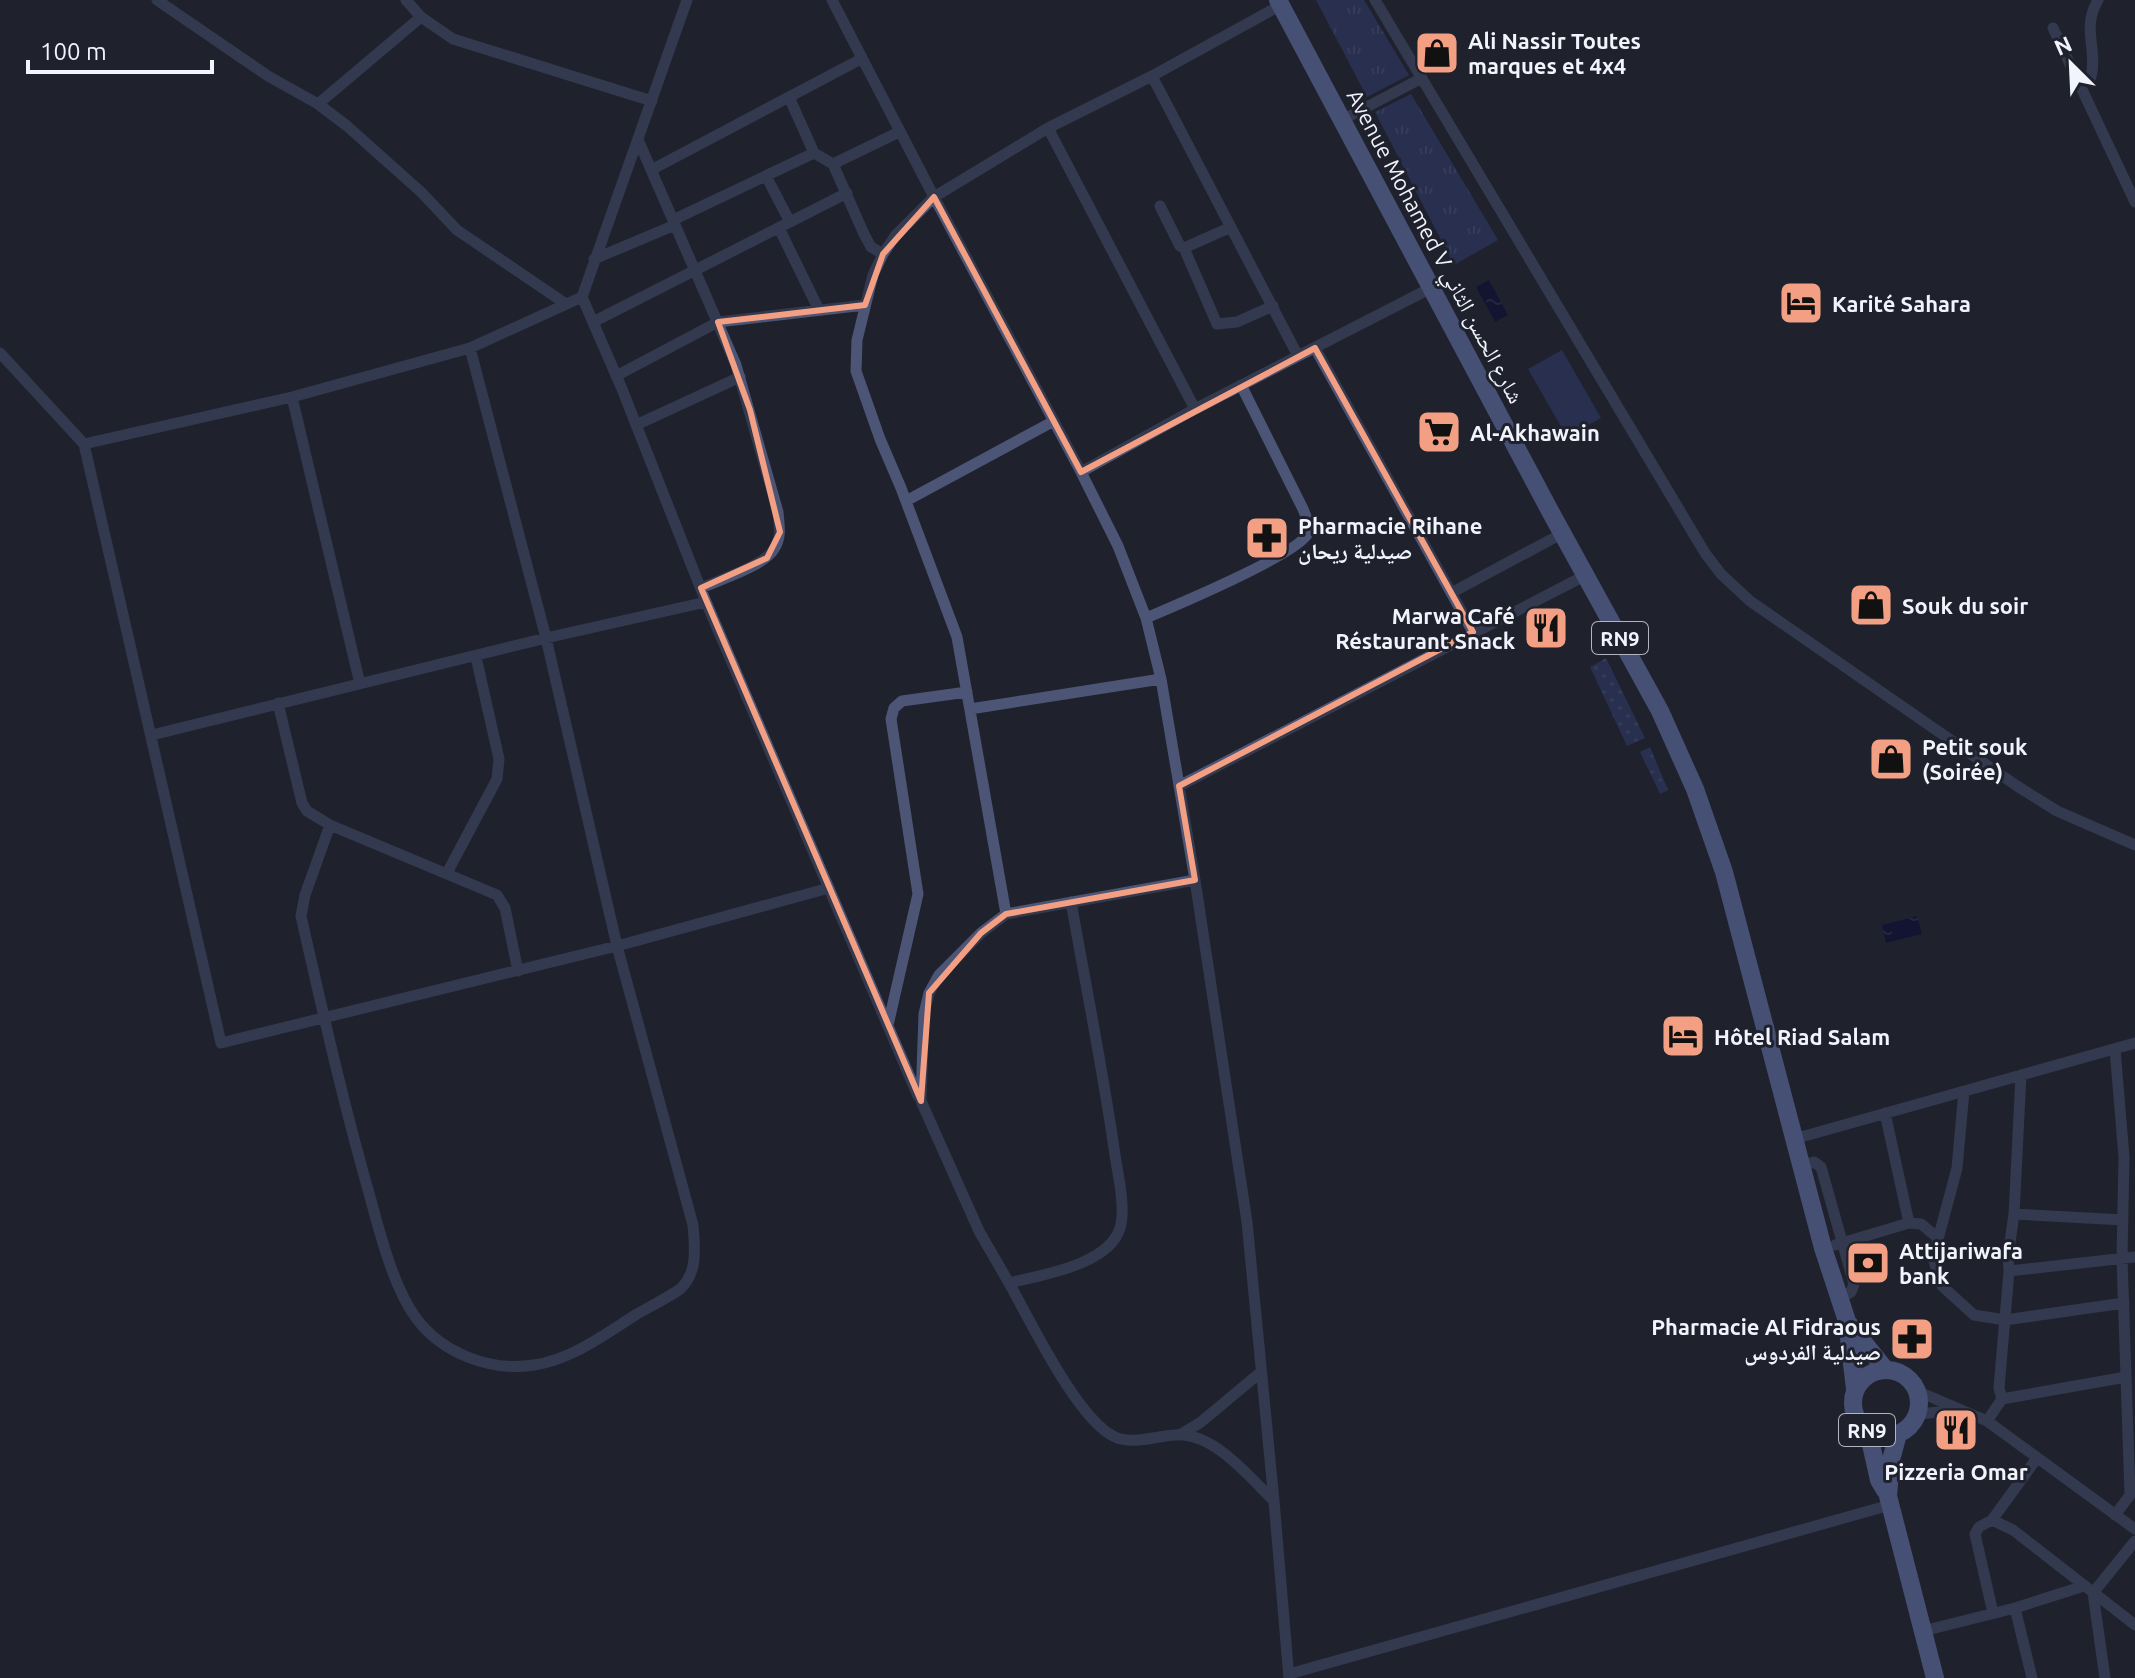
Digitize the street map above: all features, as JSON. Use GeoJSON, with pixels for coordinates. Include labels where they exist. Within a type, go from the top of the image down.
{"type":"FeatureCollection","features":[{"type":"Feature","properties":{"kind":"main road","name":"Avenue Mohamed V شارع الحسن الثاني"},"geometry":{"type":"LineString","coordinates":[[1280,2],[1660,711],[1701,804],[1728,887],[1823,1248],[1847,1321],[1855,1389],[1853,1408],[1861,1425],[1868,1431],[1879,1480],[1889,1500],[1935,1678]]}},
{"type":"Feature","properties":{"kind":"main road","name":"Avenue Mohamed V شارع الحسن الثاني"},"geometry":{"type":"LineString","coordinates":[[1847,1321],[1885,1369],[1905,1375],[1917,1391]]}},
{"type":"Feature","properties":{"kind":"main road","name":"RN9"},"geometry":{"type":"LineString","coordinates":[[1855,1389],[1868,1375],[1885,1369]]}},
{"type":"Feature","properties":{"kind":"main road","name":"RN9"},"geometry":{"type":"LineString","coordinates":[[1868,1431],[1878,1435],[1898,1434],[1913,1422],[1917,1414],[1917,1391]]}},
{"type":"Feature","properties":{"kind":"main road","name":"Avenue Mohamed V شارع الحسن الثاني"},"geometry":{"type":"LineString","coordinates":[[1889,1500],[1891,1460],[1898,1434]]}},
{"type":"Feature","properties":{"kind":"street"},"geometry":{"type":"LineString","coordinates":[[157,0],[268,76],[318,104],[421,192],[457,230],[566,304]]}},
{"type":"Feature","properties":{"kind":"street"},"geometry":{"type":"LineString","coordinates":[[406,0],[421,17],[453,39],[652,101]]}},
{"type":"Feature","properties":{"kind":"street"},"geometry":{"type":"LineString","coordinates":[[687,0],[582,297],[706,602],[979,1231],[1074,1394],[1104,1431],[1132,1441],[1180,1435],[1200,1439],[1219,1451],[1274,1501]]}},
{"type":"Feature","properties":{"kind":"street"},"geometry":{"type":"LineString","coordinates":[[832,0],[1081,472],[1118,546],[1146,618],[1161,679],[1195,880],[1247,1222],[1289,1676],[1889,1500]]}},
{"type":"Feature","properties":{"kind":"street"},"geometry":{"type":"LineString","coordinates":[[1375,0],[1648,460],[1721,574],[1750,601],[2017,786],[2057,811],[2135,845]]}},
{"type":"Feature","properties":{"kind":"street"},"geometry":{"type":"LineString","coordinates":[[2079,84],[2091,77],[2094,67],[2088,27],[2098,0]]}},
{"type":"Feature","properties":{"kind":"street"},"geometry":{"type":"LineString","coordinates":[[1006,914],[951,616],[856,371],[857,340],[873,275],[883,254],[912,216],[934,197],[1048,128],[1152,76],[1280,2]]}},
{"type":"Feature","properties":{"kind":"street"},"geometry":{"type":"LineString","coordinates":[[318,104],[421,17]]}},
{"type":"Feature","properties":{"kind":"street"},"geometry":{"type":"LineString","coordinates":[[2053,28],[2135,202]]}},
{"type":"Feature","properties":{"kind":"street"},"geometry":{"type":"LineString","coordinates":[[651,170],[861,59]]}},
{"type":"Feature","properties":{"kind":"street"},"geometry":{"type":"LineString","coordinates":[[1152,76],[1298,356]]}},
{"type":"Feature","properties":{"kind":"street"},"geometry":{"type":"LineString","coordinates":[[1342,120],[1422,78]]}},
{"type":"Feature","properties":{"kind":"street"},"geometry":{"type":"LineString","coordinates":[[789,97],[814,153],[833,164],[871,247],[883,254]]}},
{"type":"Feature","properties":{"kind":"street"},"geometry":{"type":"LineString","coordinates":[[1048,128],[1195,409]]}},
{"type":"Feature","properties":{"kind":"street"},"geometry":{"type":"LineString","coordinates":[[833,164],[899,132]]}},
{"type":"Feature","properties":{"kind":"street"},"geometry":{"type":"LineString","coordinates":[[639,142],[740,377],[778,512],[780,532],[767,558],[701,588]]}},
{"type":"Feature","properties":{"kind":"street"},"geometry":{"type":"LineString","coordinates":[[594,259],[814,153]]}},
{"type":"Feature","properties":{"kind":"street"},"geometry":{"type":"LineString","coordinates":[[766,176],[819,310]]}},
{"type":"Feature","properties":{"kind":"street"},"geometry":{"type":"LineString","coordinates":[[593,322],[847,193]]}},
{"type":"Feature","properties":{"kind":"street"},"geometry":{"type":"LineString","coordinates":[[1160,206],[1180,246],[1184,248],[1217,324],[1237,322],[1273,306]]}},
{"type":"Feature","properties":{"kind":"street"},"geometry":{"type":"LineString","coordinates":[[1184,248],[1231,227]]}},
{"type":"Feature","properties":{"kind":"street"},"geometry":{"type":"LineString","coordinates":[[1081,472],[1195,409],[1431,288]]}},
{"type":"Feature","properties":{"kind":"street"},"geometry":{"type":"LineString","coordinates":[[84,444],[292,397],[470,348],[582,297]]}},
{"type":"Feature","properties":{"kind":"street"},"geometry":{"type":"LineString","coordinates":[[616,376],[718,322],[865,305]]}},
{"type":"Feature","properties":{"kind":"street"},"geometry":{"type":"LineString","coordinates":[[330,825],[305,895],[301,916],[336,1075],[384,1247],[414,1316],[432,1336],[467,1359],[505,1365],[534,1365],[577,1351],[679,1290],[688,1282],[694,1265],[695,1242],[688,1206],[669,1146],[617,946],[546,638],[470,348]]}},
{"type":"Feature","properties":{"kind":"street"},"geometry":{"type":"LineString","coordinates":[[1315,348],[1473,632]]}},
{"type":"Feature","properties":{"kind":"street"},"geometry":{"type":"LineString","coordinates":[[0,353],[84,444],[221,1043],[617,946],[829,888]]}},
{"type":"Feature","properties":{"kind":"street"},"geometry":{"type":"LineString","coordinates":[[636,425],[740,377]]}},
{"type":"Feature","properties":{"kind":"street"},"geometry":{"type":"LineString","coordinates":[[1146,618],[1215,588],[1288,550],[1309,532],[1303,509],[1241,385]]}},
{"type":"Feature","properties":{"kind":"street"},"geometry":{"type":"LineString","coordinates":[[292,397],[360,684]]}},
{"type":"Feature","properties":{"kind":"street"},"geometry":{"type":"LineString","coordinates":[[906,501],[1054,421]]}},
{"type":"Feature","properties":{"kind":"street"},"geometry":{"type":"LineString","coordinates":[[1451,593],[1563,533]]}},
{"type":"Feature","properties":{"kind":"street"},"geometry":{"type":"LineString","coordinates":[[1179,786],[1586,575]]}},
{"type":"Feature","properties":{"kind":"street"},"geometry":{"type":"LineString","coordinates":[[152,735],[706,602]]}},
{"type":"Feature","properties":{"kind":"street"},"geometry":{"type":"LineString","coordinates":[[447,873],[499,770],[476,657]]}},
{"type":"Feature","properties":{"kind":"street"},"geometry":{"type":"LineString","coordinates":[[970,709],[1161,679]]}},
{"type":"Feature","properties":{"kind":"street"},"geometry":{"type":"LineString","coordinates":[[888,1025],[918,894],[891,719],[894,708],[902,701],[967,692]]}},
{"type":"Feature","properties":{"kind":"street"},"geometry":{"type":"LineString","coordinates":[[278,703],[302,803],[307,811],[330,825],[497,895],[502,900],[518,971]]}},
{"type":"Feature","properties":{"kind":"street"},"geometry":{"type":"LineString","coordinates":[[921,1101],[924,1014],[929,993],[939,975],[981,933],[1006,914],[1195,880]]}},
{"type":"Feature","properties":{"kind":"street"},"geometry":{"type":"LineString","coordinates":[[1009,1283],[1079,1264],[1102,1252],[1120,1228],[1120,1194],[1110,1121],[1071,902]]}},
{"type":"Feature","properties":{"kind":"street"},"geometry":{"type":"LineString","coordinates":[[1794,1139],[2135,1043]]}},
{"type":"Feature","properties":{"kind":"street"},"geometry":{"type":"LineString","coordinates":[[2115,1049],[2124,1157],[2122,1258],[2130,1495],[2115,1515]]}},
{"type":"Feature","properties":{"kind":"street"},"geometry":{"type":"LineString","coordinates":[[2002,1399],[1999,1388],[2014,1214],[2021,1075]]}},
{"type":"Feature","properties":{"kind":"street"},"geometry":{"type":"LineString","coordinates":[[1964,1091],[1957,1168],[1933,1258],[1942,1286],[1974,1315],[2005,1320],[2124,1303]]}},
{"type":"Feature","properties":{"kind":"street"},"geometry":{"type":"LineString","coordinates":[[1885,1113],[1909,1223]]}},
{"type":"Feature","properties":{"kind":"street"},"geometry":{"type":"LineString","coordinates":[[1801,1166],[1814,1162],[1821,1167],[1854,1287],[1839,1298]]}},
{"type":"Feature","properties":{"kind":"street"},"geometry":{"type":"LineString","coordinates":[[2014,1214],[2123,1220]]}},
{"type":"Feature","properties":{"kind":"street"},"geometry":{"type":"LineString","coordinates":[[1823,1248],[1909,1223],[1921,1224],[1938,1238]]}},
{"type":"Feature","properties":{"kind":"street"},"geometry":{"type":"LineString","coordinates":[[2009,1271],[2135,1257]]}},
{"type":"Feature","properties":{"kind":"street"},"geometry":{"type":"LineString","coordinates":[[1180,1435],[1201,1422],[1261,1372]]}},
{"type":"Feature","properties":{"kind":"street"},"geometry":{"type":"LineString","coordinates":[[1987,1421],[2002,1399],[2126,1377]]}},
{"type":"Feature","properties":{"kind":"street"},"geometry":{"type":"LineString","coordinates":[[1917,1391],[1987,1421],[2135,1529]]}},
{"type":"Feature","properties":{"kind":"street"},"geometry":{"type":"LineString","coordinates":[[1917,1414],[1959,1411]]}},
{"type":"Feature","properties":{"kind":"street"},"geometry":{"type":"LineString","coordinates":[[1993,1613],[1975,1534],[1979,1527],[1992,1520],[2037,1458]]}},
{"type":"Feature","properties":{"kind":"street"},"geometry":{"type":"LineString","coordinates":[[1992,1520],[2013,1530],[2135,1625]]}},
{"type":"Feature","properties":{"kind":"street"},"geometry":{"type":"LineString","coordinates":[[1923,1631],[2088,1589],[2135,1541]]}},
{"type":"Feature","properties":{"kind":"street"},"geometry":{"type":"LineString","coordinates":[[2088,1589],[2104,1678]]}},
{"type":"Feature","properties":{"kind":"street"},"geometry":{"type":"LineString","coordinates":[[2015,1608],[2032,1678]]}},
{"type":"Feature","properties":{"kind":"highlighted area"},"geometry":{"type":"Polygon","coordinates":[[[934,197],[1081,472],[1315,348],[1473,632],[1179,786],[1195,880],[1006,914],[981,933],[929,993],[921,1101],[701,588],[767,558],[780,532],[750,410],[718,322],[865,305],[883,254],[934,197]]]}},
{"type":"Feature","properties":{"kind":"green space"},"geometry":{"type":"Polygon","coordinates":[[[1316,0],[1364,0],[1409,75],[1367,97],[1316,0]]]}},
{"type":"Feature","properties":{"kind":"green space"},"geometry":{"type":"Polygon","coordinates":[[[1411,94],[1498,240],[1454,265],[1375,112],[1411,94]]]}},
{"type":"Feature","properties":{"kind":"green space"},"geometry":{"type":"Polygon","coordinates":[[[1562,350],[1601,418],[1567,437],[1528,369],[1562,350]]]}},
{"type":"Feature","properties":{"kind":"green space"},"geometry":{"type":"Polygon","coordinates":[[[1606,658],[1645,738],[1627,746],[1590,667],[1606,658]]]}},
{"type":"Feature","properties":{"kind":"green space"},"geometry":{"type":"Polygon","coordinates":[[[1650,747],[1668,790],[1660,794],[1640,752],[1650,747]]]}},
{"type":"Feature","properties":{"kind":"water"},"geometry":{"type":"Polygon","coordinates":[[[1489,280],[1508,315],[1495,322],[1476,287],[1489,280]]]}},
{"type":"Feature","properties":{"kind":"water"},"geometry":{"type":"Polygon","coordinates":[[[1917,916],[1922,934],[1886,943],[1882,925],[1917,916]]]}},
{"type":"Feature","properties":{"kind":"place","name":"Ali Nassir Toutes marques et 4x4"},"geometry":{"type":"Point","coordinates":[1437,53]}},
{"type":"Feature","properties":{"kind":"place","name":"Karité Sahara"},"geometry":{"type":"Point","coordinates":[1801,303]}},
{"type":"Feature","properties":{"kind":"place","name":"Al-Akhawain"},"geometry":{"type":"Point","coordinates":[1439,432]}},
{"type":"Feature","properties":{"kind":"place","name":"Pharmacie Rihane صيدلية ريحان"},"geometry":{"type":"Point","coordinates":[1267,538]}},
{"type":"Feature","properties":{"kind":"place","name":"Souk du soir"},"geometry":{"type":"Point","coordinates":[1871,605]}},
{"type":"Feature","properties":{"kind":"place","name":"Marwa Café Réstaurant Snack"},"geometry":{"type":"Point","coordinates":[1546,628]}},
{"type":"Feature","properties":{"kind":"place","name":"Petit souk (Soirée)"},"geometry":{"type":"Point","coordinates":[1891,759]}},
{"type":"Feature","properties":{"kind":"place","name":"Hôtel Riad Salam"},"geometry":{"type":"Point","coordinates":[1683,1036]}},
{"type":"Feature","properties":{"kind":"place","name":"Attijariwafa bank"},"geometry":{"type":"Point","coordinates":[1868,1263]}},
{"type":"Feature","properties":{"kind":"place","name":"Pharmacie Al Fidraous صيدلية الفردوس"},"geometry":{"type":"Point","coordinates":[1912,1339]}},
{"type":"Feature","properties":{"kind":"place","name":"Pizzeria Omar"},"geometry":{"type":"Point","coordinates":[1956,1430]}}]}
